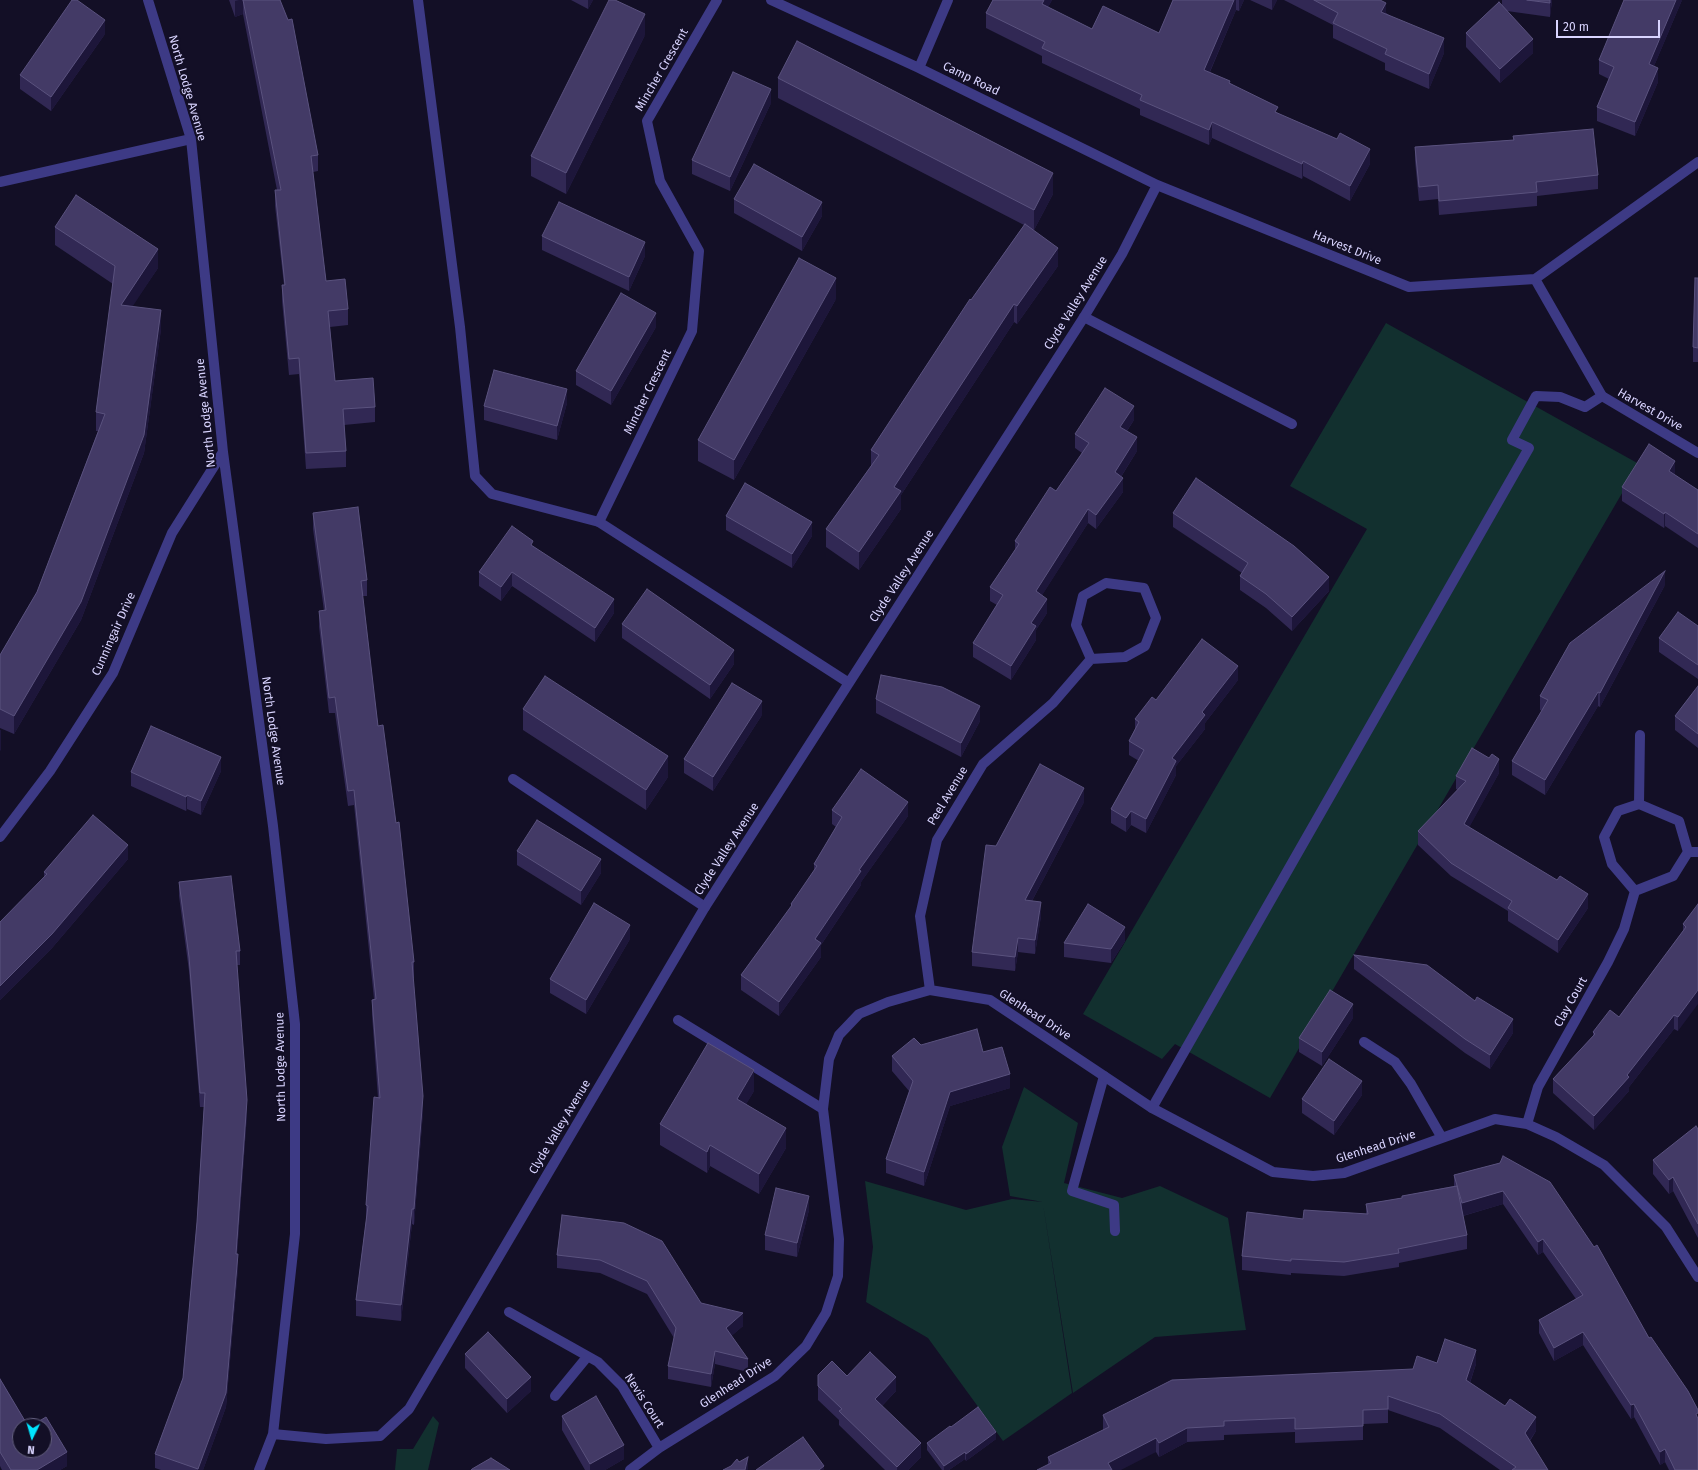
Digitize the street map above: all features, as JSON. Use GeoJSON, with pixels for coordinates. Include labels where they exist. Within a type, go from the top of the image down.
{"type":"FeatureCollection","features":[{"type":"Feature","properties":{"kind":"street","name":"North Lodge Avenue"},"geometry":{"type":"LineString","coordinates":[[148,0],[191,139],[223,452],[273,826],[296,1024],[295,1234],[273,1434],[259,1470]]}},
{"type":"Feature","properties":{"kind":"street"},"geometry":{"type":"LineString","coordinates":[[418,0],[460,327],[475,476],[492,494],[599,522],[849,683]]}},
{"type":"Feature","properties":{"kind":"street","name":"Mincher Crescent"},"geometry":{"type":"LineString","coordinates":[[599,522],[692,331],[699,251],[660,181],[647,121],[717,0]]}},
{"type":"Feature","properties":{"kind":"street","name":"Camp Road"},"geometry":{"type":"LineString","coordinates":[[771,0],[919,68],[1157,185]]}},
{"type":"Feature","properties":{"kind":"street"},"geometry":{"type":"LineString","coordinates":[[919,68],[948,0]]}},
{"type":"Feature","properties":{"kind":"street"},"geometry":{"type":"LineString","coordinates":[[0,182],[191,139]]}},
{"type":"Feature","properties":{"kind":"street"},"geometry":{"type":"LineString","coordinates":[[1536,279],[1698,162]]}},
{"type":"Feature","properties":{"kind":"street","name":"Harvest Drive"},"geometry":{"type":"LineString","coordinates":[[1157,185],[1409,287],[1536,279],[1602,396],[1698,453]]}},
{"type":"Feature","properties":{"kind":"street","name":"Clyde Valley Avenue"},"geometry":{"type":"LineString","coordinates":[[273,1434],[326,1439],[380,1436],[409,1409],[705,907],[1084,317],[1122,254],[1157,185]]}},
{"type":"Feature","properties":{"kind":"street"},"geometry":{"type":"LineString","coordinates":[[1084,317],[1292,424]]}},
{"type":"Feature","properties":{"kind":"street"},"geometry":{"type":"LineString","coordinates":[[1152,1108],[1529,448],[1512,440],[1536,396],[1560,397],[1585,407],[1602,396]]}},
{"type":"Feature","properties":{"kind":"street","name":"Cunningair Drive"},"geometry":{"type":"LineString","coordinates":[[0,837],[50,771],[113,672],[172,533],[223,452]]}},
{"type":"Feature","properties":{"kind":"street"},"geometry":{"type":"LineString","coordinates":[[1106,583],[1144,588],[1156,618],[1145,646],[1125,657],[1090,660],[1076,625],[1083,596],[1106,583]]}},
{"type":"Feature","properties":{"kind":"street","name":"Peel Avenue"},"geometry":{"type":"LineString","coordinates":[[930,990],[920,916],[936,840],[983,764],[1053,703],[1090,660]]}},
{"type":"Feature","properties":{"kind":"street"},"geometry":{"type":"LineString","coordinates":[[1640,735],[1640,804]]}},
{"type":"Feature","properties":{"kind":"street"},"geometry":{"type":"LineString","coordinates":[[513,779],[705,907]]}},
{"type":"Feature","properties":{"kind":"street"},"geometry":{"type":"LineString","coordinates":[[1640,804],[1680,821],[1693,852],[1673,876],[1635,892],[1612,864],[1604,837],[1618,811],[1640,804]]}},
{"type":"Feature","properties":{"kind":"street","name":"Clay Court"},"geometry":{"type":"LineString","coordinates":[[1527,1124],[1538,1087],[1608,962],[1624,929],[1635,892]]}},
{"type":"Feature","properties":{"kind":"street","name":"Glenhead Drive"},"geometry":{"type":"LineString","coordinates":[[630,1470],[659,1448],[775,1376],[806,1346],[826,1314],[838,1276],[839,1239],[823,1109],[828,1059],[840,1035],[859,1014],[888,1002],[930,990],[990,1000],[1152,1108],[1273,1172],[1313,1176],[1344,1173],[1495,1119],[1527,1124],[1556,1137],[1604,1165],[1666,1227],[1698,1277]]}},
{"type":"Feature","properties":{"kind":"street"},"geometry":{"type":"LineString","coordinates":[[678,1020],[823,1109]]}},
{"type":"Feature","properties":{"kind":"street"},"geometry":{"type":"LineString","coordinates":[[1364,1042],[1395,1062],[1411,1084],[1442,1138]]}},
{"type":"Feature","properties":{"kind":"street"},"geometry":{"type":"LineString","coordinates":[[1104,1076],[1072,1191],[1114,1205],[1115,1232]]}},
{"type":"Feature","properties":{"kind":"street","name":"Nevis Court"},"geometry":{"type":"LineString","coordinates":[[509,1312],[598,1362],[622,1386],[659,1448]]}},
{"type":"Feature","properties":{"kind":"street"},"geometry":{"type":"LineString","coordinates":[[555,1396],[587,1357]]}},
{"type":"Feature","properties":{"kind":"green space"},"geometry":{"type":"Polygon","coordinates":[[[1386,323],[1639,464],[1270,1098],[1175,1044],[1162,1059],[1083,1014],[1367,529],[1290,486],[1386,323]]]}},
{"type":"Feature","properties":{"kind":"green space"},"geometry":{"type":"Polygon","coordinates":[[[1024,1087],[1078,1123],[1064,1183],[1122,1198],[1160,1186],[1228,1218],[1246,1330],[1155,1337],[1073,1393],[1043,1204],[1072,1393],[1003,1441],[928,1338],[866,1302],[873,1247],[865,1181],[966,1210],[1012,1199],[1043,1202],[1010,1196],[1002,1147],[1024,1087]]]}},
{"type":"Feature","properties":{"kind":"green space"},"geometry":{"type":"Polygon","coordinates":[[[433,1416],[439,1423],[428,1470],[395,1470],[397,1449],[413,1449],[433,1416]]]}},
{"type":"Feature","properties":{"kind":"building"},"geometry":{"type":"Polygon","coordinates":[[[72,0],[77,0],[105,20],[51,97],[20,75],[72,0]]]}},
{"type":"Feature","properties":{"kind":"building"},"geometry":{"type":"Polygon","coordinates":[[[243,0],[280,0],[288,20],[292,19],[318,155],[311,156],[326,281],[345,279],[348,309],[328,311],[335,381],[373,378],[375,407],[343,409],[346,451],[306,453],[299,358],[289,359],[282,285],[285,285],[275,190],[281,190],[243,0]]]}},
{"type":"Feature","properties":{"kind":"building"},"geometry":{"type":"Polygon","coordinates":[[[609,0],[615,0],[645,14],[566,173],[531,156],[609,0]]]}},
{"type":"Feature","properties":{"kind":"building"},"geometry":{"type":"Polygon","coordinates":[[[993,0],[1044,0],[1042,4],[1092,29],[1103,6],[1159,33],[1173,0],[1234,0],[1204,70],[1230,81],[1229,83],[1278,107],[1275,112],[1337,139],[1340,133],[1370,149],[1350,186],[1303,161],[1302,164],[1212,122],[1209,130],[1140,100],[1142,95],[1042,48],[1045,42],[986,13],[993,0]]]}},
{"type":"Feature","properties":{"kind":"building"},"geometry":{"type":"Polygon","coordinates":[[[1314,0],[1380,0],[1386,3],[1381,12],[1444,38],[1429,74],[1385,54],[1387,49],[1333,23],[1338,13],[1314,0]]]}},
{"type":"Feature","properties":{"kind":"building"},"geometry":{"type":"Polygon","coordinates":[[[1527,0],[1550,0],[1550,3],[1527,0]]]}},
{"type":"Feature","properties":{"kind":"building"},"geometry":{"type":"Polygon","coordinates":[[[1624,0],[1676,0],[1649,64],[1658,68],[1635,122],[1597,107],[1614,67],[1599,60],[1624,0]]]}},
{"type":"Feature","properties":{"kind":"building"},"geometry":{"type":"Polygon","coordinates":[[[1499,2],[1533,39],[1500,69],[1466,33],[1499,2]]]}},
{"type":"Feature","properties":{"kind":"building"},"geometry":{"type":"Polygon","coordinates":[[[797,41],[1053,173],[1034,210],[778,78],[797,41]]]}},
{"type":"Feature","properties":{"kind":"building"},"geometry":{"type":"Polygon","coordinates":[[[733,72],[771,89],[730,177],[692,160],[733,72]]]}},
{"type":"Feature","properties":{"kind":"building"},"geometry":{"type":"Polygon","coordinates":[[[1593,129],[1598,175],[1536,182],[1537,192],[1439,201],[1438,185],[1419,187],[1415,147],[1514,140],[1513,136],[1593,129]]]}},
{"type":"Feature","properties":{"kind":"building"},"geometry":{"type":"Polygon","coordinates":[[[754,164],[822,202],[802,237],[734,199],[754,164]]]}},
{"type":"Feature","properties":{"kind":"building"},"geometry":{"type":"Polygon","coordinates":[[[76,195],[158,249],[121,305],[161,310],[144,435],[81,602],[14,716],[0,709],[0,655],[37,592],[105,414],[96,412],[115,266],[55,227],[76,195]]]}},
{"type":"Feature","properties":{"kind":"building"},"geometry":{"type":"Polygon","coordinates":[[[559,202],[645,242],[629,277],[542,236],[559,202]]]}},
{"type":"Feature","properties":{"kind":"building"},"geometry":{"type":"Polygon","coordinates":[[[1025,224],[1058,248],[1017,306],[1014,304],[894,487],[901,491],[859,552],[826,529],[879,455],[871,450],[970,299],[971,300],[1025,224]]]}},
{"type":"Feature","properties":{"kind":"building"},"geometry":{"type":"Polygon","coordinates":[[[799,258],[836,278],[734,460],[698,440],[799,258]]]}},
{"type":"Feature","properties":{"kind":"building"},"geometry":{"type":"Polygon","coordinates":[[[1695,278],[1698,278],[1698,348],[1693,347],[1695,278]]]}},
{"type":"Feature","properties":{"kind":"building"},"geometry":{"type":"Polygon","coordinates":[[[621,293],[656,313],[611,391],[576,371],[621,293]]]}},
{"type":"Feature","properties":{"kind":"building"},"geometry":{"type":"Polygon","coordinates":[[[494,370],[567,389],[557,426],[484,406],[494,370]]]}},
{"type":"Feature","properties":{"kind":"building"},"geometry":{"type":"Polygon","coordinates":[[[1105,388],[1134,406],[1120,427],[1137,437],[1115,472],[1123,478],[1096,515],[1088,509],[1036,591],[1047,599],[1031,623],[1036,626],[1011,666],[973,643],[1003,595],[990,587],[1019,544],[1015,541],[1050,487],[1056,491],[1089,443],[1075,434],[1105,388]]]}},
{"type":"Feature","properties":{"kind":"building"},"geometry":{"type":"Polygon","coordinates":[[[1649,444],[1675,461],[1669,471],[1698,490],[1698,534],[1665,512],[1664,514],[1622,487],[1649,444]]]}},
{"type":"Feature","properties":{"kind":"building"},"geometry":{"type":"Polygon","coordinates":[[[1196,478],[1294,546],[1329,577],[1292,617],[1266,594],[1240,576],[1248,563],[1173,513],[1196,478]]]}},
{"type":"Feature","properties":{"kind":"building"},"geometry":{"type":"Polygon","coordinates":[[[745,483],[812,522],[792,554],[726,516],[745,483]]]}},
{"type":"Feature","properties":{"kind":"building"},"geometry":{"type":"Polygon","coordinates":[[[358,507],[367,580],[361,581],[378,726],[383,725],[396,823],[399,822],[414,962],[412,962],[423,1096],[414,1209],[412,1209],[401,1305],[356,1300],[368,1206],[366,1205],[374,1097],[380,1098],[372,1000],[376,999],[354,790],[348,791],[335,697],[329,698],[319,611],[326,610],[313,513],[358,507]]]}},
{"type":"Feature","properties":{"kind":"building"},"geometry":{"type":"Polygon","coordinates":[[[512,526],[533,541],[531,545],[614,599],[595,628],[512,572],[501,587],[479,572],[512,526]]]}},
{"type":"Feature","properties":{"kind":"building"},"geometry":{"type":"Polygon","coordinates":[[[1665,571],[1600,693],[1598,692],[1545,780],[1512,761],[1548,700],[1540,696],[1570,643],[1665,571]]]}},
{"type":"Feature","properties":{"kind":"building"},"geometry":{"type":"Polygon","coordinates":[[[647,589],[734,650],[710,685],[622,624],[647,589]]]}},
{"type":"Feature","properties":{"kind":"building"},"geometry":{"type":"Polygon","coordinates":[[[1678,612],[1698,626],[1698,665],[1659,638],[1678,612]]]}},
{"type":"Feature","properties":{"kind":"building"},"geometry":{"type":"Polygon","coordinates":[[[1202,639],[1238,666],[1202,712],[1205,715],[1172,758],[1176,761],[1146,819],[1131,811],[1126,818],[1111,809],[1144,750],[1129,741],[1139,722],[1135,719],[1152,697],[1156,700],[1202,639]]]}},
{"type":"Feature","properties":{"kind":"building"},"geometry":{"type":"Polygon","coordinates":[[[881,675],[942,687],[980,706],[961,743],[876,699],[881,675]]]}},
{"type":"Feature","properties":{"kind":"building"},"geometry":{"type":"Polygon","coordinates":[[[545,676],[668,756],[646,790],[523,709],[545,676]]]}},
{"type":"Feature","properties":{"kind":"building"},"geometry":{"type":"Polygon","coordinates":[[[732,683],[762,701],[713,777],[684,759],[732,683]]]}},
{"type":"Feature","properties":{"kind":"building"},"geometry":{"type":"Polygon","coordinates":[[[1698,686],[1698,734],[1675,716],[1698,686]]]}},
{"type":"Feature","properties":{"kind":"building"},"geometry":{"type":"Polygon","coordinates":[[[151,726],[221,757],[201,801],[187,795],[186,797],[131,772],[151,726]]]}},
{"type":"Feature","properties":{"kind":"building"},"geometry":{"type":"Polygon","coordinates":[[[1472,748],[1489,758],[1492,754],[1499,759],[1464,824],[1557,880],[1560,876],[1588,894],[1558,940],[1508,908],[1512,901],[1451,863],[1418,831],[1466,781],[1456,776],[1472,748]]]}},
{"type":"Feature","properties":{"kind":"building"},"geometry":{"type":"Polygon","coordinates":[[[1040,764],[1084,788],[1025,900],[1041,902],[1035,940],[1018,938],[1015,957],[972,952],[986,845],[996,846],[1040,764]]]}},
{"type":"Feature","properties":{"kind":"building"},"geometry":{"type":"Polygon","coordinates":[[[861,769],[908,802],[859,870],[861,871],[815,939],[821,943],[779,1002],[741,975],[792,905],[791,904],[817,866],[814,864],[842,817],[832,810],[861,769]]]}},
{"type":"Feature","properties":{"kind":"building"},"geometry":{"type":"Polygon","coordinates":[[[93,815],[128,845],[52,934],[0,986],[0,922],[47,874],[44,872],[93,815]]]}},
{"type":"Feature","properties":{"kind":"building"},"geometry":{"type":"Polygon","coordinates":[[[537,820],[601,859],[581,891],[517,851],[537,820]]]}},
{"type":"Feature","properties":{"kind":"building"},"geometry":{"type":"Polygon","coordinates":[[[231,876],[240,951],[236,951],[247,1100],[236,1254],[238,1254],[226,1393],[198,1469],[155,1454],[183,1378],[197,1222],[205,1093],[200,1093],[189,957],[179,882],[231,876]]]}},
{"type":"Feature","properties":{"kind":"building"},"geometry":{"type":"Polygon","coordinates":[[[594,903],[630,925],[586,1000],[550,979],[594,903]]]}},
{"type":"Feature","properties":{"kind":"building"},"geometry":{"type":"Polygon","coordinates":[[[1088,904],[1125,927],[1111,949],[1064,943],[1088,904]]]}},
{"type":"Feature","properties":{"kind":"building"},"geometry":{"type":"Polygon","coordinates":[[[1698,904],[1698,990],[1678,1017],[1674,1015],[1627,1075],[1629,1077],[1594,1116],[1553,1079],[1595,1034],[1593,1032],[1610,1010],[1619,1017],[1686,927],[1683,924],[1698,904]]]}},
{"type":"Feature","properties":{"kind":"building"},"geometry":{"type":"Polygon","coordinates":[[[1354,955],[1427,965],[1475,1001],[1477,997],[1513,1019],[1490,1055],[1465,1039],[1354,955]]]}},
{"type":"Feature","properties":{"kind":"building"},"geometry":{"type":"Polygon","coordinates":[[[1330,990],[1353,1004],[1322,1052],[1299,1038],[1330,990]]]}},
{"type":"Feature","properties":{"kind":"building"},"geometry":{"type":"Polygon","coordinates":[[[977,1029],[983,1052],[1002,1047],[1010,1074],[950,1092],[924,1172],[886,1159],[913,1081],[892,1056],[914,1038],[921,1045],[977,1029]]]}},
{"type":"Feature","properties":{"kind":"building"},"geometry":{"type":"Polygon","coordinates":[[[708,1043],[754,1070],[737,1099],[786,1128],[759,1174],[710,1145],[707,1152],[660,1124],[708,1043]]]}},
{"type":"Feature","properties":{"kind":"building"},"geometry":{"type":"Polygon","coordinates":[[[1329,1059],[1362,1081],[1334,1121],[1302,1099],[1329,1059]]]}},
{"type":"Feature","properties":{"kind":"building"},"geometry":{"type":"Polygon","coordinates":[[[1696,1126],[1698,1129],[1698,1224],[1673,1177],[1669,1180],[1653,1160],[1696,1126]]]}},
{"type":"Feature","properties":{"kind":"building"},"geometry":{"type":"Polygon","coordinates":[[[1503,1156],[1550,1182],[1594,1247],[1597,1245],[1649,1338],[1651,1337],[1688,1391],[1698,1410],[1698,1413],[1696,1414],[1698,1419],[1698,1470],[1675,1470],[1665,1449],[1660,1452],[1634,1404],[1631,1405],[1583,1332],[1554,1348],[1539,1320],[1583,1295],[1543,1239],[1538,1242],[1503,1191],[1462,1203],[1454,1175],[1500,1163],[1503,1156]]]}},
{"type":"Feature","properties":{"kind":"building"},"geometry":{"type":"Polygon","coordinates":[[[1457,1186],[1467,1235],[1398,1249],[1399,1253],[1344,1262],[1291,1259],[1291,1261],[1242,1256],[1247,1212],[1303,1219],[1304,1210],[1368,1214],[1366,1204],[1457,1186]]]}},
{"type":"Feature","properties":{"kind":"building"},"geometry":{"type":"Polygon","coordinates":[[[776,1188],[809,1196],[797,1243],[765,1235],[776,1188]]]}},
{"type":"Feature","properties":{"kind":"building"},"geometry":{"type":"Polygon","coordinates":[[[562,1215],[624,1223],[662,1241],[701,1303],[743,1313],[726,1328],[748,1359],[715,1351],[711,1374],[668,1366],[676,1328],[647,1281],[600,1260],[557,1255],[562,1215]]]}},
{"type":"Feature","properties":{"kind":"building"},"geometry":{"type":"Polygon","coordinates":[[[488,1332],[531,1377],[507,1399],[465,1354],[488,1332]]]}},
{"type":"Feature","properties":{"kind":"building"},"geometry":{"type":"Polygon","coordinates":[[[1445,1339],[1476,1350],[1466,1380],[1505,1406],[1510,1399],[1536,1417],[1525,1433],[1548,1470],[1512,1470],[1516,1467],[1440,1414],[1388,1396],[1388,1409],[1363,1410],[1363,1426],[1295,1429],[1295,1418],[1224,1421],[1224,1426],[1187,1428],[1159,1443],[1156,1438],[1108,1463],[1112,1470],[1037,1470],[1051,1463],[1048,1457],[1109,1427],[1103,1415],[1172,1380],[1413,1369],[1417,1356],[1437,1363],[1445,1339]]]}},
{"type":"Feature","properties":{"kind":"building"},"geometry":{"type":"Polygon","coordinates":[[[870,1352],[896,1377],[875,1399],[921,1443],[897,1467],[839,1411],[842,1409],[818,1386],[818,1375],[832,1361],[847,1376],[870,1352]]]}},
{"type":"Feature","properties":{"kind":"building"},"geometry":{"type":"Polygon","coordinates":[[[0,1379],[23,1418],[12,1418],[12,1458],[52,1458],[52,1427],[67,1452],[37,1470],[11,1470],[0,1452],[0,1379]]]}},
{"type":"Feature","properties":{"kind":"building"},"geometry":{"type":"Polygon","coordinates":[[[596,1396],[624,1445],[590,1464],[562,1416],[596,1396]]]}},
{"type":"Feature","properties":{"kind":"building"},"geometry":{"type":"Polygon","coordinates":[[[978,1407],[996,1432],[966,1454],[965,1452],[944,1466],[927,1443],[978,1407]]]}},
{"type":"Feature","properties":{"kind":"building"},"geometry":{"type":"Polygon","coordinates":[[[803,1437],[824,1466],[819,1470],[756,1470],[803,1437]]]}},
{"type":"Feature","properties":{"kind":"building"},"geometry":{"type":"Polygon","coordinates":[[[748,1457],[745,1470],[723,1470],[731,1466],[737,1459],[739,1462],[748,1457]]]}},
{"type":"Feature","properties":{"kind":"building"},"geometry":{"type":"Polygon","coordinates":[[[491,1458],[510,1470],[471,1470],[472,1469],[491,1458]]]}}]}
